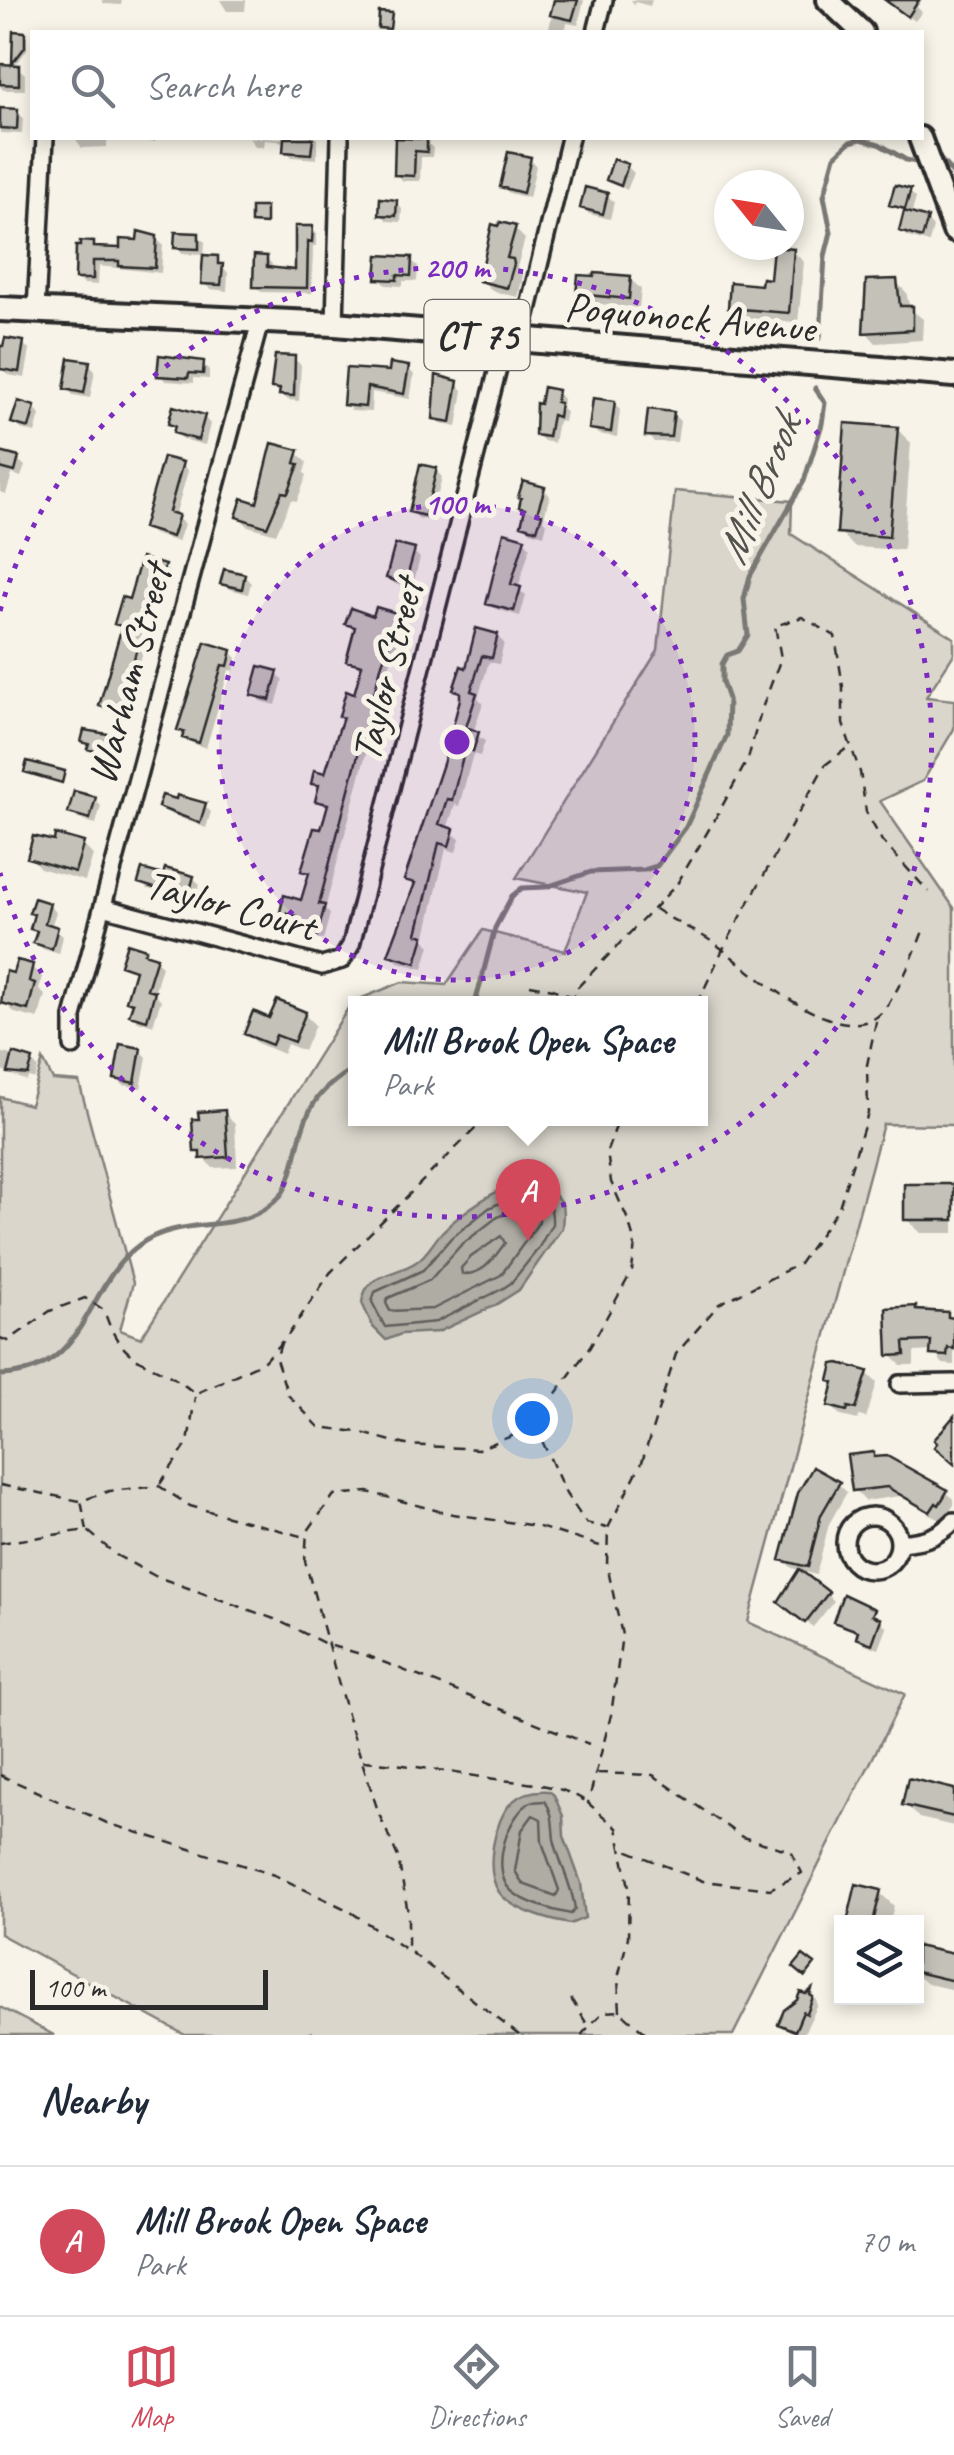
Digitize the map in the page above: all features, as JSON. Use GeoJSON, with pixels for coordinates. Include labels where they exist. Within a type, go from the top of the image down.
{"type":"FeatureCollection","features":[{"type":"Feature","properties":{"kind":"main road","name":"Poquonock Avenue"},"geometry":{"type":"LineString","coordinates":[[0,308],[335,324],[954,375]]}},
{"type":"Feature","properties":{"kind":"street"},"geometry":{"type":"LineString","coordinates":[[596,30],[604,0]]}},
{"type":"Feature","properties":{"kind":"street"},"geometry":{"type":"LineString","coordinates":[[828,0],[860,30]]}},
{"type":"Feature","properties":{"kind":"street"},"geometry":{"type":"LineString","coordinates":[[36,310],[45,140]]}},
{"type":"Feature","properties":{"kind":"street"},"geometry":{"type":"LineString","coordinates":[[335,324],[340,140]]}},
{"type":"Feature","properties":{"kind":"street","name":"Taylor Street"},"geometry":{"type":"LineString","coordinates":[[342,960],[352,945],[569,140]]}},
{"type":"Feature","properties":{"kind":"street"},"geometry":{"type":"LineString","coordinates":[[921,140],[954,231]]}},
{"type":"Feature","properties":{"kind":"street","name":"Warham Street"},"geometry":{"type":"LineString","coordinates":[[73,1046],[74,1017],[260,322]]}},
{"type":"Feature","properties":{"kind":"street","name":"Taylor Court"},"geometry":{"type":"LineString","coordinates":[[103,906],[322,966],[342,960]]}},
{"type":"Feature","properties":{"kind":"street"},"geometry":{"type":"LineString","coordinates":[[900,1384],[954,1383]]}},
{"type":"Feature","properties":{"kind":"street"},"geometry":{"type":"LineString","coordinates":[[900,1543],[927,1540],[954,1520]]}},
{"type":"Feature","properties":{"kind":"path"},"geometry":{"type":"LineString","coordinates":[[574,996],[575,990],[677,884],[748,759],[780,658],[775,626],[802,617],[835,636],[843,688],[843,724],[852,744],[866,812],[882,841],[929,892]]}},
{"type":"Feature","properties":{"kind":"path"},"geometry":{"type":"LineString","coordinates":[[701,996],[825,765],[852,744]]}},
{"type":"Feature","properties":{"kind":"path"},"geometry":{"type":"LineString","coordinates":[[653,908],[723,949],[782,995],[818,1014],[854,1024],[877,1017]]}},
{"type":"Feature","properties":{"kind":"path"},"geometry":{"type":"LineString","coordinates":[[588,1803],[611,1715],[622,1635],[607,1565],[608,1528],[642,1462],[676,1354],[719,1304],[799,1264],[839,1207],[868,1113],[867,1065],[877,1017],[904,977],[923,932]]}},
{"type":"Feature","properties":{"kind":"path"},"geometry":{"type":"LineString","coordinates":[[530,985],[553,988],[565,996]]}},
{"type":"Feature","properties":{"kind":"path"},"geometry":{"type":"LineString","coordinates":[[195,1394],[263,1362],[330,1272],[478,1126]]}},
{"type":"Feature","properties":{"kind":"path"},"geometry":{"type":"LineString","coordinates":[[280,1343],[276,1360],[288,1395],[319,1427],[358,1432],[406,1445],[478,1448],[530,1430],[590,1347],[632,1271],[634,1244],[611,1182],[607,1151],[616,1126]]}},
{"type":"Feature","properties":{"kind":"path"},"geometry":{"type":"LineString","coordinates":[[0,1338],[8,1341],[50,1311],[85,1298],[104,1310],[112,1338],[134,1360],[174,1375],[195,1394]]}},
{"type":"Feature","properties":{"kind":"path"},"geometry":{"type":"LineString","coordinates":[[159,1486],[188,1442],[195,1394]]}},
{"type":"Feature","properties":{"kind":"path"},"geometry":{"type":"LineString","coordinates":[[534,1424],[566,1494],[586,1523],[608,1528]]}},
{"type":"Feature","properties":{"kind":"path"},"geometry":{"type":"LineString","coordinates":[[0,1485],[81,1501],[109,1491],[159,1486],[190,1506],[306,1537]]}},
{"type":"Feature","properties":{"kind":"path"},"geometry":{"type":"LineString","coordinates":[[519,2035],[408,1950],[408,1913],[398,1857],[379,1814],[328,1645],[305,1561],[306,1537],[334,1496],[368,1492],[446,1513],[536,1526],[608,1549]]}},
{"type":"Feature","properties":{"kind":"path"},"geometry":{"type":"LineString","coordinates":[[81,1501],[87,1530],[116,1555],[154,1576],[277,1620],[328,1645],[368,1656],[589,1744]]}},
{"type":"Feature","properties":{"kind":"path"},"geometry":{"type":"LineString","coordinates":[[0,1542],[87,1530]]}},
{"type":"Feature","properties":{"kind":"path"},"geometry":{"type":"LineString","coordinates":[[362,1760],[432,1767],[571,1791],[616,1828],[629,1887],[628,1937],[618,1978],[620,2010],[648,2035]]}},
{"type":"Feature","properties":{"kind":"path"},"geometry":{"type":"LineString","coordinates":[[595,1772],[653,1774],[742,1837],[791,1851],[802,1872],[770,1889],[703,1881],[621,1848]]}},
{"type":"Feature","properties":{"kind":"path"},"geometry":{"type":"LineString","coordinates":[[0,1775],[107,1822],[274,1875],[348,1910],[413,1954]]}},
{"type":"Feature","properties":{"kind":"path"},"geometry":{"type":"LineString","coordinates":[[571,1999],[588,2026]]}},
{"type":"Feature","properties":{"kind":"path"},"geometry":{"type":"LineString","coordinates":[[581,2035],[603,2012],[620,2010]]}},
{"type":"Feature","properties":{"kind":"shaded area"},"geometry":{"type":"Polygon","coordinates":[[[675,491],[792,501],[791,534],[954,638],[954,654],[926,697],[954,700],[954,729],[923,781],[880,801],[954,908],[954,1125],[883,1124],[748,1622],[905,1694],[733,2035],[185,2035],[0,1934],[0,1097],[30,1105],[43,1060],[53,1080],[79,1082],[133,1283],[120,1330],[141,1338],[348,1008],[348,1126],[708,1126],[708,996],[367,996],[402,982],[446,985],[483,930],[565,951],[587,892],[516,878],[658,650],[675,491]]]}},
{"type":"Feature","properties":{"kind":"shaded area"},"geometry":{"type":"Polygon","coordinates":[[[0,2007],[54,2035],[0,2035],[0,2007]]]}},
{"type":"Feature","properties":{"kind":"water"},"geometry":{"type":"Polygon","coordinates":[[[523,1181],[550,1188],[562,1204],[563,1214],[562,1228],[519,1290],[438,1332],[401,1334],[386,1340],[373,1327],[362,1303],[369,1285],[420,1259],[460,1216],[501,1189],[523,1181]]]}},
{"type":"Feature","properties":{"kind":"water"},"geometry":{"type":"Polygon","coordinates":[[[549,1791],[563,1816],[564,1836],[581,1883],[585,1918],[570,1924],[512,1904],[499,1892],[492,1871],[493,1846],[506,1810],[525,1794],[549,1791]]]}},
{"type":"Feature","properties":{"kind":"building"},"geometry":{"type":"Polygon","coordinates":[[[554,0],[578,0],[572,20],[550,15],[554,0]]]}},
{"type":"Feature","properties":{"kind":"building"},"geometry":{"type":"Polygon","coordinates":[[[885,0],[919,0],[908,17],[885,0]]]}},
{"type":"Feature","properties":{"kind":"building"},"geometry":{"type":"Polygon","coordinates":[[[379,12],[392,13],[390,29],[378,28],[379,12]]]}},
{"type":"Feature","properties":{"kind":"building"},"geometry":{"type":"Polygon","coordinates":[[[13,31],[25,32],[25,47],[12,64],[13,31]]]}},
{"type":"Feature","properties":{"kind":"building"},"geometry":{"type":"Polygon","coordinates":[[[0,64],[19,65],[19,85],[0,84],[0,64]]]}},
{"type":"Feature","properties":{"kind":"building"},"geometry":{"type":"Polygon","coordinates":[[[0,108],[18,109],[17,129],[0,128],[0,108]]]}},
{"type":"Feature","properties":{"kind":"building"},"geometry":{"type":"Polygon","coordinates":[[[284,140],[313,140],[311,154],[283,152],[284,140]]]}},
{"type":"Feature","properties":{"kind":"building"},"geometry":{"type":"Polygon","coordinates":[[[395,140],[427,140],[427,152],[415,151],[414,176],[394,175],[395,140]]]}},
{"type":"Feature","properties":{"kind":"building"},"geometry":{"type":"Polygon","coordinates":[[[508,152],[531,157],[523,193],[500,187],[508,152]]]}},
{"type":"Feature","properties":{"kind":"building"},"geometry":{"type":"Polygon","coordinates":[[[613,159],[628,164],[621,186],[606,180],[613,159]]]}},
{"type":"Feature","properties":{"kind":"building"},"geometry":{"type":"Polygon","coordinates":[[[895,185],[911,189],[905,209],[889,205],[895,185]]]}},
{"type":"Feature","properties":{"kind":"building"},"geometry":{"type":"Polygon","coordinates":[[[585,187],[608,193],[603,214],[580,208],[585,187]]]}},
{"type":"Feature","properties":{"kind":"building"},"geometry":{"type":"Polygon","coordinates":[[[380,198],[397,200],[396,216],[379,215],[380,198]]]}},
{"type":"Feature","properties":{"kind":"building"},"geometry":{"type":"Polygon","coordinates":[[[251,207],[266,207],[266,224],[251,223],[251,207]]]}},
{"type":"Feature","properties":{"kind":"building"},"geometry":{"type":"Polygon","coordinates":[[[904,211],[928,218],[922,238],[899,231],[904,211]]]}},
{"type":"Feature","properties":{"kind":"building"},"geometry":{"type":"Polygon","coordinates":[[[500,222],[516,226],[507,258],[513,259],[514,264],[507,288],[479,281],[492,224],[498,226],[500,222]]]}},
{"type":"Feature","properties":{"kind":"building"},"geometry":{"type":"Polygon","coordinates":[[[295,226],[313,226],[312,242],[308,241],[307,288],[253,287],[254,255],[267,256],[267,267],[295,270],[295,226]]]}},
{"type":"Feature","properties":{"kind":"building"},"geometry":{"type":"Polygon","coordinates":[[[138,231],[157,236],[155,268],[93,261],[93,279],[75,279],[76,246],[80,246],[80,241],[94,242],[94,247],[120,248],[120,239],[137,240],[138,231]]]}},
{"type":"Feature","properties":{"kind":"building"},"geometry":{"type":"Polygon","coordinates":[[[175,232],[199,233],[199,249],[174,248],[175,232]]]}},
{"type":"Feature","properties":{"kind":"building"},"geometry":{"type":"Polygon","coordinates":[[[203,255],[218,256],[218,264],[223,264],[221,285],[201,284],[203,255]]]}},
{"type":"Feature","properties":{"kind":"building"},"geometry":{"type":"Polygon","coordinates":[[[378,255],[412,257],[411,276],[376,279],[378,255]]]}},
{"type":"Feature","properties":{"kind":"building"},"geometry":{"type":"Polygon","coordinates":[[[772,260],[793,260],[789,313],[728,308],[730,282],[761,285],[762,278],[770,279],[772,260]]]}},
{"type":"Feature","properties":{"kind":"building"},"geometry":{"type":"Polygon","coordinates":[[[578,275],[631,276],[629,299],[576,294],[578,275]]]}},
{"type":"Feature","properties":{"kind":"building"},"geometry":{"type":"Polygon","coordinates":[[[897,279],[900,306],[913,306],[913,330],[863,333],[866,280],[897,279]]]}},
{"type":"Feature","properties":{"kind":"building"},"geometry":{"type":"Polygon","coordinates":[[[5,338],[24,341],[19,372],[0,369],[0,346],[5,338]]]}},
{"type":"Feature","properties":{"kind":"building"},"geometry":{"type":"Polygon","coordinates":[[[159,355],[204,361],[203,374],[189,373],[188,378],[157,376],[159,355]]]}},
{"type":"Feature","properties":{"kind":"building"},"geometry":{"type":"Polygon","coordinates":[[[275,355],[295,356],[294,396],[279,395],[280,389],[271,388],[275,355]]]}},
{"type":"Feature","properties":{"kind":"building"},"geometry":{"type":"Polygon","coordinates":[[[69,358],[90,361],[84,393],[64,389],[69,358]]]}},
{"type":"Feature","properties":{"kind":"building"},"geometry":{"type":"Polygon","coordinates":[[[390,363],[409,366],[404,394],[367,387],[365,407],[343,405],[346,368],[389,371],[390,363]]]}},
{"type":"Feature","properties":{"kind":"building"},"geometry":{"type":"Polygon","coordinates":[[[436,375],[458,381],[451,422],[433,419],[436,375]]]}},
{"type":"Feature","properties":{"kind":"building"},"geometry":{"type":"Polygon","coordinates":[[[543,387],[558,390],[556,402],[560,403],[558,417],[552,415],[548,437],[535,435],[536,403],[540,404],[543,387]]]}},
{"type":"Feature","properties":{"kind":"building"},"geometry":{"type":"Polygon","coordinates":[[[593,398],[615,401],[611,432],[589,429],[593,398]]]}},
{"type":"Feature","properties":{"kind":"building"},"geometry":{"type":"Polygon","coordinates":[[[18,401],[35,406],[29,428],[11,423],[18,401]]]}},
{"type":"Feature","properties":{"kind":"building"},"geometry":{"type":"Polygon","coordinates":[[[173,406],[205,415],[198,440],[173,433],[175,426],[168,424],[173,406]]]}},
{"type":"Feature","properties":{"kind":"building"},"geometry":{"type":"Polygon","coordinates":[[[648,409],[674,412],[671,437],[645,436],[648,409]]]}},
{"type":"Feature","properties":{"kind":"building"},"geometry":{"type":"Polygon","coordinates":[[[845,423],[898,427],[889,537],[837,533],[845,423]]]}},
{"type":"Feature","properties":{"kind":"building"},"geometry":{"type":"Polygon","coordinates":[[[272,443],[299,450],[295,463],[299,464],[288,493],[282,492],[267,527],[236,517],[242,498],[257,503],[272,443]]]}},
{"type":"Feature","properties":{"kind":"building"},"geometry":{"type":"Polygon","coordinates":[[[0,452],[19,457],[15,472],[0,468],[0,452]]]}},
{"type":"Feature","properties":{"kind":"building"},"geometry":{"type":"Polygon","coordinates":[[[163,457],[183,462],[169,512],[179,515],[172,537],[143,528],[163,457]]]}},
{"type":"Feature","properties":{"kind":"building"},"geometry":{"type":"Polygon","coordinates":[[[420,464],[437,468],[425,516],[409,512],[420,464]]]}},
{"type":"Feature","properties":{"kind":"building"},"geometry":{"type":"Polygon","coordinates":[[[523,481],[545,487],[537,513],[542,514],[537,530],[521,525],[525,509],[519,507],[518,497],[523,481]]]}},
{"type":"Feature","properties":{"kind":"building"},"geometry":{"type":"Polygon","coordinates":[[[504,532],[525,538],[511,584],[521,587],[514,611],[486,604],[504,532]]]}},
{"type":"Feature","properties":{"kind":"building"},"geometry":{"type":"Polygon","coordinates":[[[395,544],[415,549],[405,584],[386,578],[395,544]]]}},
{"type":"Feature","properties":{"kind":"building"},"geometry":{"type":"Polygon","coordinates":[[[141,558],[165,565],[158,586],[149,583],[132,641],[138,643],[126,691],[132,692],[125,714],[99,706],[122,626],[114,624],[122,597],[129,599],[141,558]]]}},
{"type":"Feature","properties":{"kind":"building"},"geometry":{"type":"Polygon","coordinates":[[[224,569],[245,574],[242,589],[220,584],[224,569]]]}},
{"type":"Feature","properties":{"kind":"building"},"geometry":{"type":"Polygon","coordinates":[[[376,607],[400,614],[382,663],[319,904],[325,905],[317,936],[305,933],[304,923],[296,921],[297,916],[280,912],[284,895],[301,900],[309,873],[301,871],[314,828],[321,829],[328,804],[315,801],[319,785],[311,784],[314,770],[325,773],[343,717],[339,716],[346,691],[354,694],[362,665],[346,661],[355,627],[345,624],[351,608],[373,616],[376,607]]]}},
{"type":"Feature","properties":{"kind":"building"},"geometry":{"type":"Polygon","coordinates":[[[476,628],[498,634],[492,658],[482,656],[471,691],[477,693],[466,727],[479,732],[473,751],[465,748],[452,800],[447,799],[439,824],[454,829],[449,846],[439,843],[417,934],[424,936],[416,963],[388,955],[415,883],[404,880],[443,764],[460,699],[460,692],[453,690],[461,666],[466,668],[476,628]]]}},
{"type":"Feature","properties":{"kind":"building"},"geometry":{"type":"Polygon","coordinates":[[[205,642],[232,650],[228,666],[222,665],[199,743],[182,738],[184,732],[177,730],[205,642]]]}},
{"type":"Feature","properties":{"kind":"building"},"geometry":{"type":"Polygon","coordinates":[[[259,666],[278,671],[270,700],[251,695],[259,666]]]}},
{"type":"Feature","properties":{"kind":"building"},"geometry":{"type":"Polygon","coordinates":[[[84,730],[114,735],[109,755],[87,749],[89,744],[81,742],[84,730]]]}},
{"type":"Feature","properties":{"kind":"building"},"geometry":{"type":"Polygon","coordinates":[[[27,761],[65,771],[62,783],[24,772],[27,761]]]}},
{"type":"Feature","properties":{"kind":"building"},"geometry":{"type":"Polygon","coordinates":[[[74,791],[96,797],[90,819],[68,813],[74,791]]]}},
{"type":"Feature","properties":{"kind":"building"},"geometry":{"type":"Polygon","coordinates":[[[162,795],[206,803],[200,823],[158,807],[162,795]]]}},
{"type":"Feature","properties":{"kind":"building"},"geometry":{"type":"Polygon","coordinates":[[[55,834],[84,842],[75,872],[27,858],[33,836],[54,841],[55,834]]]}},
{"type":"Feature","properties":{"kind":"building"},"geometry":{"type":"Polygon","coordinates":[[[165,868],[194,876],[190,890],[161,890],[138,883],[142,869],[163,875],[165,868]]]}},
{"type":"Feature","properties":{"kind":"building"},"geometry":{"type":"Polygon","coordinates":[[[34,898],[50,903],[45,923],[58,927],[52,949],[33,943],[37,931],[30,929],[34,914],[29,913],[34,898]]]}},
{"type":"Feature","properties":{"kind":"building"},"geometry":{"type":"Polygon","coordinates":[[[127,943],[157,957],[147,989],[155,991],[147,1020],[129,1015],[133,1003],[126,1001],[135,970],[120,965],[127,943]]]}},
{"type":"Feature","properties":{"kind":"building"},"geometry":{"type":"Polygon","coordinates":[[[17,960],[33,964],[29,981],[35,983],[28,1010],[1,1003],[6,971],[13,973],[17,960]]]}},
{"type":"Feature","properties":{"kind":"building"},"geometry":{"type":"Polygon","coordinates":[[[277,1000],[306,1012],[294,1042],[276,1035],[272,1045],[244,1034],[253,1011],[269,1018],[277,1000]]]}},
{"type":"Feature","properties":{"kind":"building"},"geometry":{"type":"Polygon","coordinates":[[[120,1044],[141,1048],[135,1083],[114,1079],[120,1044]]]}},
{"type":"Feature","properties":{"kind":"building"},"geometry":{"type":"Polygon","coordinates":[[[13,1053],[33,1059],[28,1075],[8,1073],[13,1053]]]}},
{"type":"Feature","properties":{"kind":"building"},"geometry":{"type":"Polygon","coordinates":[[[225,1110],[228,1157],[200,1159],[200,1152],[194,1152],[192,1119],[199,1119],[198,1112],[225,1110]]]}},
{"type":"Feature","properties":{"kind":"building"},"geometry":{"type":"Polygon","coordinates":[[[904,1184],[954,1184],[954,1220],[904,1220],[904,1184]]]}},
{"type":"Feature","properties":{"kind":"building"},"geometry":{"type":"Polygon","coordinates":[[[916,1306],[916,1310],[948,1312],[948,1317],[954,1318],[954,1349],[948,1348],[947,1356],[930,1355],[931,1341],[904,1342],[905,1355],[888,1356],[886,1308],[916,1306]]]}},
{"type":"Feature","properties":{"kind":"building"},"geometry":{"type":"Polygon","coordinates":[[[833,1364],[868,1371],[856,1409],[828,1406],[834,1382],[829,1381],[833,1364]]]}},
{"type":"Feature","properties":{"kind":"building"},"geometry":{"type":"Polygon","coordinates":[[[954,1416],[954,1464],[934,1447],[934,1440],[954,1416]]]}},
{"type":"Feature","properties":{"kind":"building"},"geometry":{"type":"Polygon","coordinates":[[[874,1452],[874,1457],[887,1456],[948,1490],[939,1505],[936,1503],[930,1512],[887,1487],[852,1491],[847,1455],[874,1452]]]}},
{"type":"Feature","properties":{"kind":"building"},"geometry":{"type":"Polygon","coordinates":[[[813,1467],[840,1482],[821,1515],[808,1567],[780,1560],[798,1493],[813,1467]]]}},
{"type":"Feature","properties":{"kind":"building"},"geometry":{"type":"Polygon","coordinates":[[[799,1569],[829,1592],[805,1623],[778,1602],[799,1569]]]}},
{"type":"Feature","properties":{"kind":"building"},"geometry":{"type":"Polygon","coordinates":[[[843,1594],[875,1609],[872,1615],[881,1619],[872,1644],[856,1638],[858,1631],[833,1622],[843,1594]]]}},
{"type":"Feature","properties":{"kind":"building"},"geometry":{"type":"Polygon","coordinates":[[[908,1778],[954,1789],[954,1817],[902,1805],[908,1778]]]}},
{"type":"Feature","properties":{"kind":"building"},"geometry":{"type":"Polygon","coordinates":[[[856,1884],[881,1890],[875,1915],[849,1915],[856,1884]]]}},
{"type":"Feature","properties":{"kind":"building"},"geometry":{"type":"Polygon","coordinates":[[[924,1948],[954,1954],[954,1981],[924,1974],[924,1948]]]}},
{"type":"Feature","properties":{"kind":"building"},"geometry":{"type":"Polygon","coordinates":[[[803,1955],[815,1964],[805,1977],[793,1967],[803,1955]]]}},
{"type":"Feature","properties":{"kind":"building"},"geometry":{"type":"Polygon","coordinates":[[[812,1989],[807,2014],[803,2012],[795,2031],[778,2024],[800,1992],[806,1994],[812,1989]]]}},
{"type":"Feature","properties":{"kind":"waterway","name":"Mill Brook"},"geometry":{"type":"LineString","coordinates":[[820,338],[825,256],[831,232],[824,196],[835,156],[857,140]]}},
{"type":"Feature","properties":{"kind":"waterway","name":"Mill Brook"},"geometry":{"type":"LineString","coordinates":[[865,140],[916,162]]}},
{"type":"Feature","properties":{"kind":"waterway","name":"Mill Brook"},"geometry":{"type":"LineString","coordinates":[[941,160],[954,175]]}},
{"type":"Feature","properties":{"kind":"waterway","name":"Mill Brook"},"geometry":{"type":"LineString","coordinates":[[477,996],[495,928],[512,896],[522,888],[546,887],[591,872],[657,866],[686,827],[727,735],[728,699],[722,682],[722,664],[727,655],[738,651],[748,635],[744,599],[750,576],[804,481],[822,424],[825,403],[815,388]]}},
{"type":"Feature","properties":{"kind":"waterway","name":"Mill Brook"},"geometry":{"type":"LineString","coordinates":[[0,1375],[29,1371],[51,1360],[82,1325],[121,1262],[139,1245],[175,1229],[249,1217],[281,1195],[307,1116],[320,1095],[348,1072]]}},
{"type":"Feature","properties":{"kind":"place","name":"Mill Brook Open Space"},"geometry":{"type":"Point","coordinates":[528,1241]}}]}
